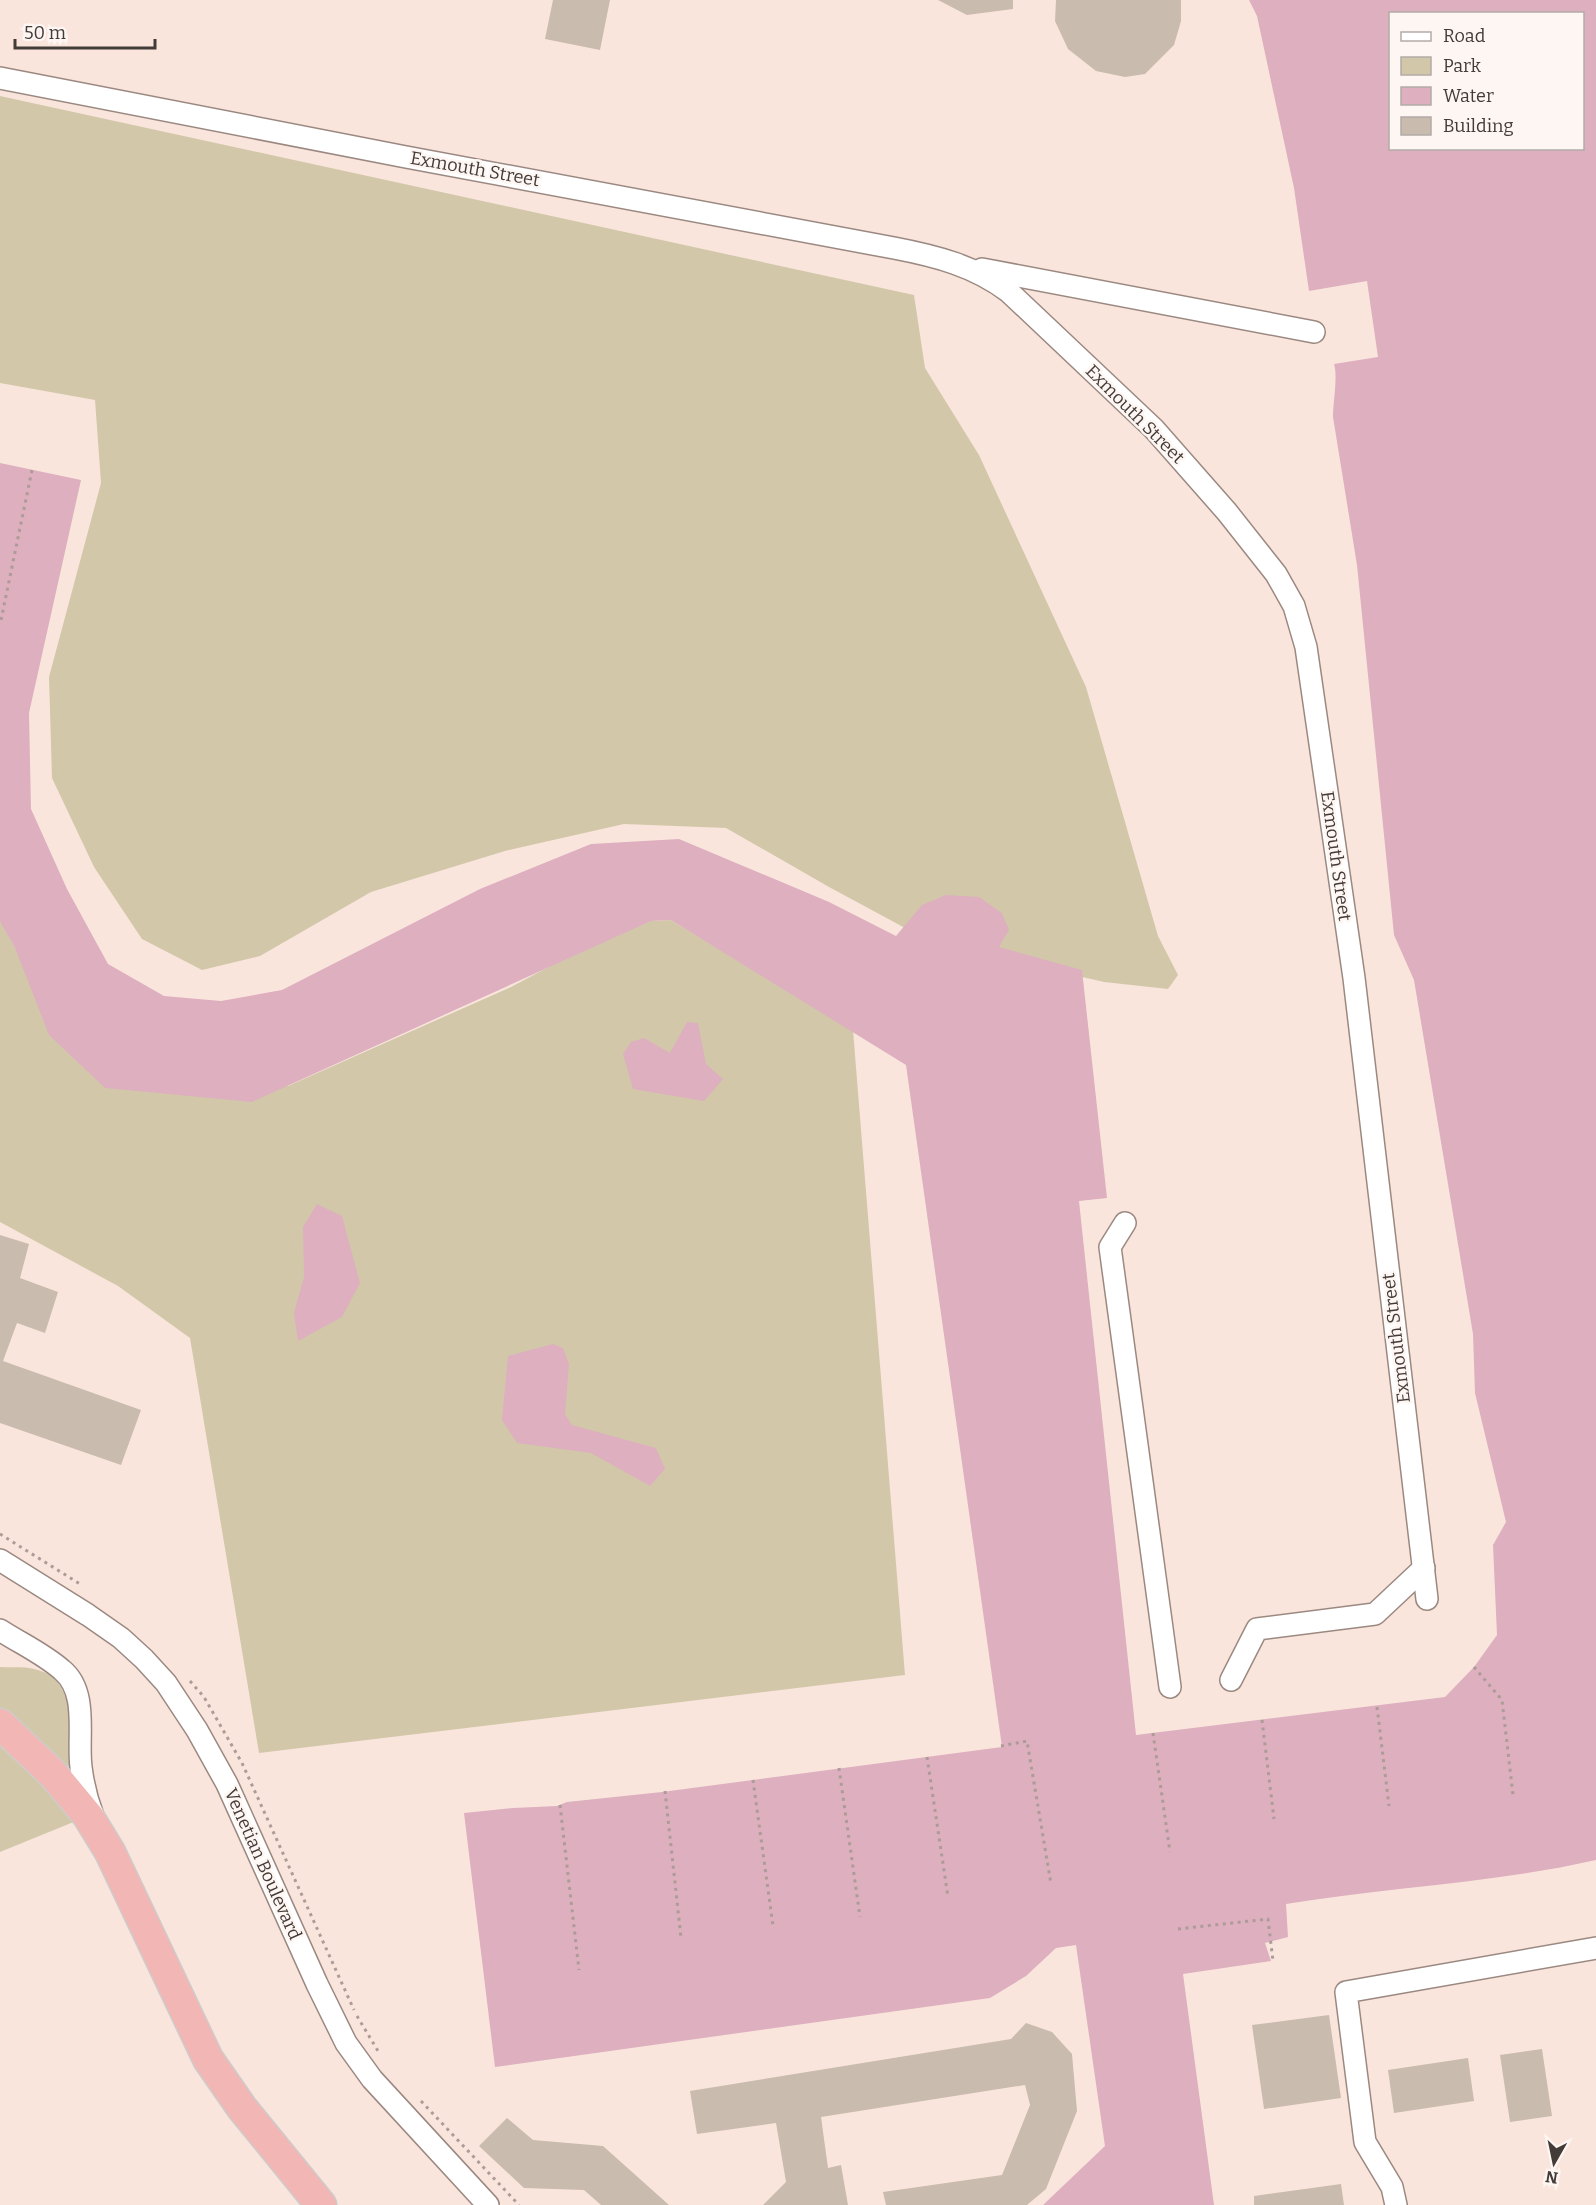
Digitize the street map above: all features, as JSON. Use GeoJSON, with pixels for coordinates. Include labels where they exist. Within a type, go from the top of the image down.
{"type":"FeatureCollection","features":[{"type":"Feature","properties":{"kind":"highway"},"geometry":{"type":"LineString","coordinates":[[0,1724],[53,1774],[88,1816],[110,1852],[208,2059],[242,2108],[312,2194]]}},
{"type":"Feature","properties":{"kind":"street","name":"Exmouth Street"},"geometry":{"type":"LineString","coordinates":[[0,78],[395,155],[894,248],[949,262],[1314,332]]}},
{"type":"Feature","properties":{"kind":"street","name":"Exmouth Street"},"geometry":{"type":"LineString","coordinates":[[949,262],[981,273],[1009,292],[1154,429],[1227,512],[1276,574],[1286,590],[1301,626],[1306,647],[1354,978],[1427,1599]]}},
{"type":"Feature","properties":{"kind":"street"},"geometry":{"type":"LineString","coordinates":[[1125,1223],[1110,1247],[1170,1688]]}},
{"type":"Feature","properties":{"kind":"street","name":"Venetian Boulevard"},"geometry":{"type":"LineString","coordinates":[[0,1560],[88,1615],[120,1638],[166,1683],[197,1730],[227,1784],[317,1984],[350,2049],[372,2079],[488,2205]]}},
{"type":"Feature","properties":{"kind":"street"},"geometry":{"type":"LineString","coordinates":[[1232,1680],[1257,1629],[1375,1614],[1424,1568]]}},
{"type":"Feature","properties":{"kind":"street"},"geometry":{"type":"LineString","coordinates":[[0,1630],[63,1670],[71,1681],[80,1712],[82,1775],[99,1834]]}},
{"type":"Feature","properties":{"kind":"street"},"geometry":{"type":"LineString","coordinates":[[1396,2205],[1392,2187],[1365,2142],[1346,1992],[1596,1948]]}},
{"type":"Feature","properties":{"kind":"street"},"geometry":{"type":"LineString","coordinates":[[312,2194],[339,2205]]}},
{"type":"Feature","properties":{"kind":"path"},"geometry":{"type":"LineString","coordinates":[[1,620],[32,470]]}},
{"type":"Feature","properties":{"kind":"path"},"geometry":{"type":"LineString","coordinates":[[1474,1667],[1502,1700],[1512,1795]]}},
{"type":"Feature","properties":{"kind":"path"},"geometry":{"type":"LineString","coordinates":[[1377,1707],[1389,1806]]}},
{"type":"Feature","properties":{"kind":"path"},"geometry":{"type":"LineString","coordinates":[[1262,1720],[1274,1820]]}},
{"type":"Feature","properties":{"kind":"path"},"geometry":{"type":"LineString","coordinates":[[1153,1733],[1170,1852]]}},
{"type":"Feature","properties":{"kind":"path"},"geometry":{"type":"LineString","coordinates":[[1001,1746],[1027,1741],[1051,1884]]}},
{"type":"Feature","properties":{"kind":"path"},"geometry":{"type":"LineString","coordinates":[[927,1757],[948,1897]]}},
{"type":"Feature","properties":{"kind":"path"},"geometry":{"type":"LineString","coordinates":[[839,1768],[860,1917]]}},
{"type":"Feature","properties":{"kind":"path"},"geometry":{"type":"LineString","coordinates":[[753,1780],[774,1926]]}},
{"type":"Feature","properties":{"kind":"path"},"geometry":{"type":"LineString","coordinates":[[665,1791],[681,1938]]}},
{"type":"Feature","properties":{"kind":"path"},"geometry":{"type":"LineString","coordinates":[[560,1805],[579,1970]]}},
{"type":"Feature","properties":{"kind":"path"},"geometry":{"type":"LineString","coordinates":[[1178,1929],[1268,1919],[1272,1961]]}},
{"type":"Feature","properties":{"kind":"green space"},"geometry":{"type":"Polygon","coordinates":[[[0,96],[914,295],[925,368],[979,455],[1086,687],[1158,936],[1178,975],[1168,989],[1104,982],[931,942],[726,828],[624,824],[505,851],[371,892],[260,956],[202,970],[142,939],[94,867],[52,778],[49,677],[101,483],[95,400],[0,383],[0,96]]]}},
{"type":"Feature","properties":{"kind":"green space"},"geometry":{"type":"Polygon","coordinates":[[[0,919],[15,948],[288,1086],[511,987],[622,928],[651,921],[671,920],[853,1030],[905,1675],[259,1753],[190,1338],[118,1286],[0,1222],[0,919]]]}},
{"type":"Feature","properties":{"kind":"green space"},"geometry":{"type":"Polygon","coordinates":[[[0,1667],[38,1670],[59,1684],[65,1695],[70,1721],[71,1760],[69,1766],[66,1767],[0,1708],[0,1667]]]}},
{"type":"Feature","properties":{"kind":"green space"},"geometry":{"type":"Polygon","coordinates":[[[0,1740],[76,1821],[0,1852],[0,1740]]]}},
{"type":"Feature","properties":{"kind":"water"},"geometry":{"type":"Polygon","coordinates":[[[1249,0],[1596,0],[1596,1860],[1481,1880],[1286,1904],[1288,1937],[1265,1943],[1271,1961],[1183,1974],[1214,2205],[1043,2205],[1105,2146],[1076,1945],[1056,1948],[1026,1976],[990,1998],[495,2067],[464,1813],[557,1806],[567,1802],[662,1792],[1002,1747],[906,1065],[671,920],[651,921],[252,1102],[105,1088],[49,1035],[15,948],[0,921],[0,463],[81,480],[29,713],[31,809],[67,889],[108,964],[164,996],[221,1001],[282,990],[480,889],[591,844],[679,839],[829,902],[896,936],[922,905],[946,895],[979,897],[1002,913],[1009,930],[999,947],[1082,970],[1107,1198],[1079,1201],[1136,1735],[1445,1697],[1474,1667],[1497,1635],[1493,1545],[1506,1522],[1475,1393],[1473,1334],[1414,980],[1394,935],[1357,565],[1333,417],[1334,364],[1378,357],[1367,281],[1309,291],[1294,188],[1257,16],[1249,0]]]}},
{"type":"Feature","properties":{"kind":"water"},"geometry":{"type":"Polygon","coordinates":[[[687,1022],[698,1023],[706,1064],[723,1079],[704,1101],[633,1089],[623,1054],[631,1042],[644,1038],[670,1053],[687,1022]]]}},
{"type":"Feature","properties":{"kind":"water"},"geometry":{"type":"Polygon","coordinates":[[[317,1204],[342,1216],[360,1283],[342,1317],[298,1341],[294,1313],[304,1277],[303,1227],[317,1204]]]}},
{"type":"Feature","properties":{"kind":"water"},"geometry":{"type":"Polygon","coordinates":[[[553,1344],[563,1348],[569,1364],[565,1414],[572,1425],[656,1448],[665,1469],[650,1486],[591,1453],[517,1443],[502,1420],[508,1356],[553,1344]]]}},
{"type":"Feature","properties":{"kind":"building"},"geometry":{"type":"Polygon","coordinates":[[[553,0],[610,0],[600,50],[545,39],[553,0]]]}},
{"type":"Feature","properties":{"kind":"building"},"geometry":{"type":"Polygon","coordinates":[[[938,0],[1013,0],[1013,9],[967,15],[938,0]]]}},
{"type":"Feature","properties":{"kind":"building"},"geometry":{"type":"Polygon","coordinates":[[[1056,0],[1181,0],[1181,21],[1174,45],[1145,74],[1125,77],[1096,71],[1068,49],[1055,21],[1056,0]]]}},
{"type":"Feature","properties":{"kind":"building"},"geometry":{"type":"Polygon","coordinates":[[[0,1235],[29,1244],[20,1278],[58,1292],[45,1333],[17,1323],[3,1361],[141,1410],[121,1465],[0,1423],[0,1235]]]}},
{"type":"Feature","properties":{"kind":"building"},"geometry":{"type":"Polygon","coordinates":[[[1329,2015],[1341,2098],[1264,2109],[1252,2025],[1329,2015]]]}},
{"type":"Feature","properties":{"kind":"building"},"geometry":{"type":"Polygon","coordinates":[[[1026,2023],[1052,2032],[1072,2054],[1077,2111],[1046,2189],[1027,2205],[886,2205],[883,2192],[1002,2175],[1030,2105],[1025,2085],[821,2117],[828,2168],[841,2165],[848,2205],[763,2205],[786,2182],[776,2123],[697,2134],[690,2091],[1011,2039],[1026,2023]]]}},
{"type":"Feature","properties":{"kind":"building"},"geometry":{"type":"Polygon","coordinates":[[[1542,2049],[1552,2116],[1510,2122],[1500,2055],[1542,2049]]]}},
{"type":"Feature","properties":{"kind":"building"},"geometry":{"type":"Polygon","coordinates":[[[1468,2058],[1474,2101],[1394,2113],[1388,2070],[1468,2058]]]}},
{"type":"Feature","properties":{"kind":"building"},"geometry":{"type":"Polygon","coordinates":[[[507,2118],[533,2140],[603,2146],[669,2205],[601,2205],[584,2190],[524,2188],[479,2146],[507,2118]]]}},
{"type":"Feature","properties":{"kind":"building"},"geometry":{"type":"Polygon","coordinates":[[[1341,2184],[1344,2205],[1254,2205],[1254,2196],[1341,2184]]]}}]}
